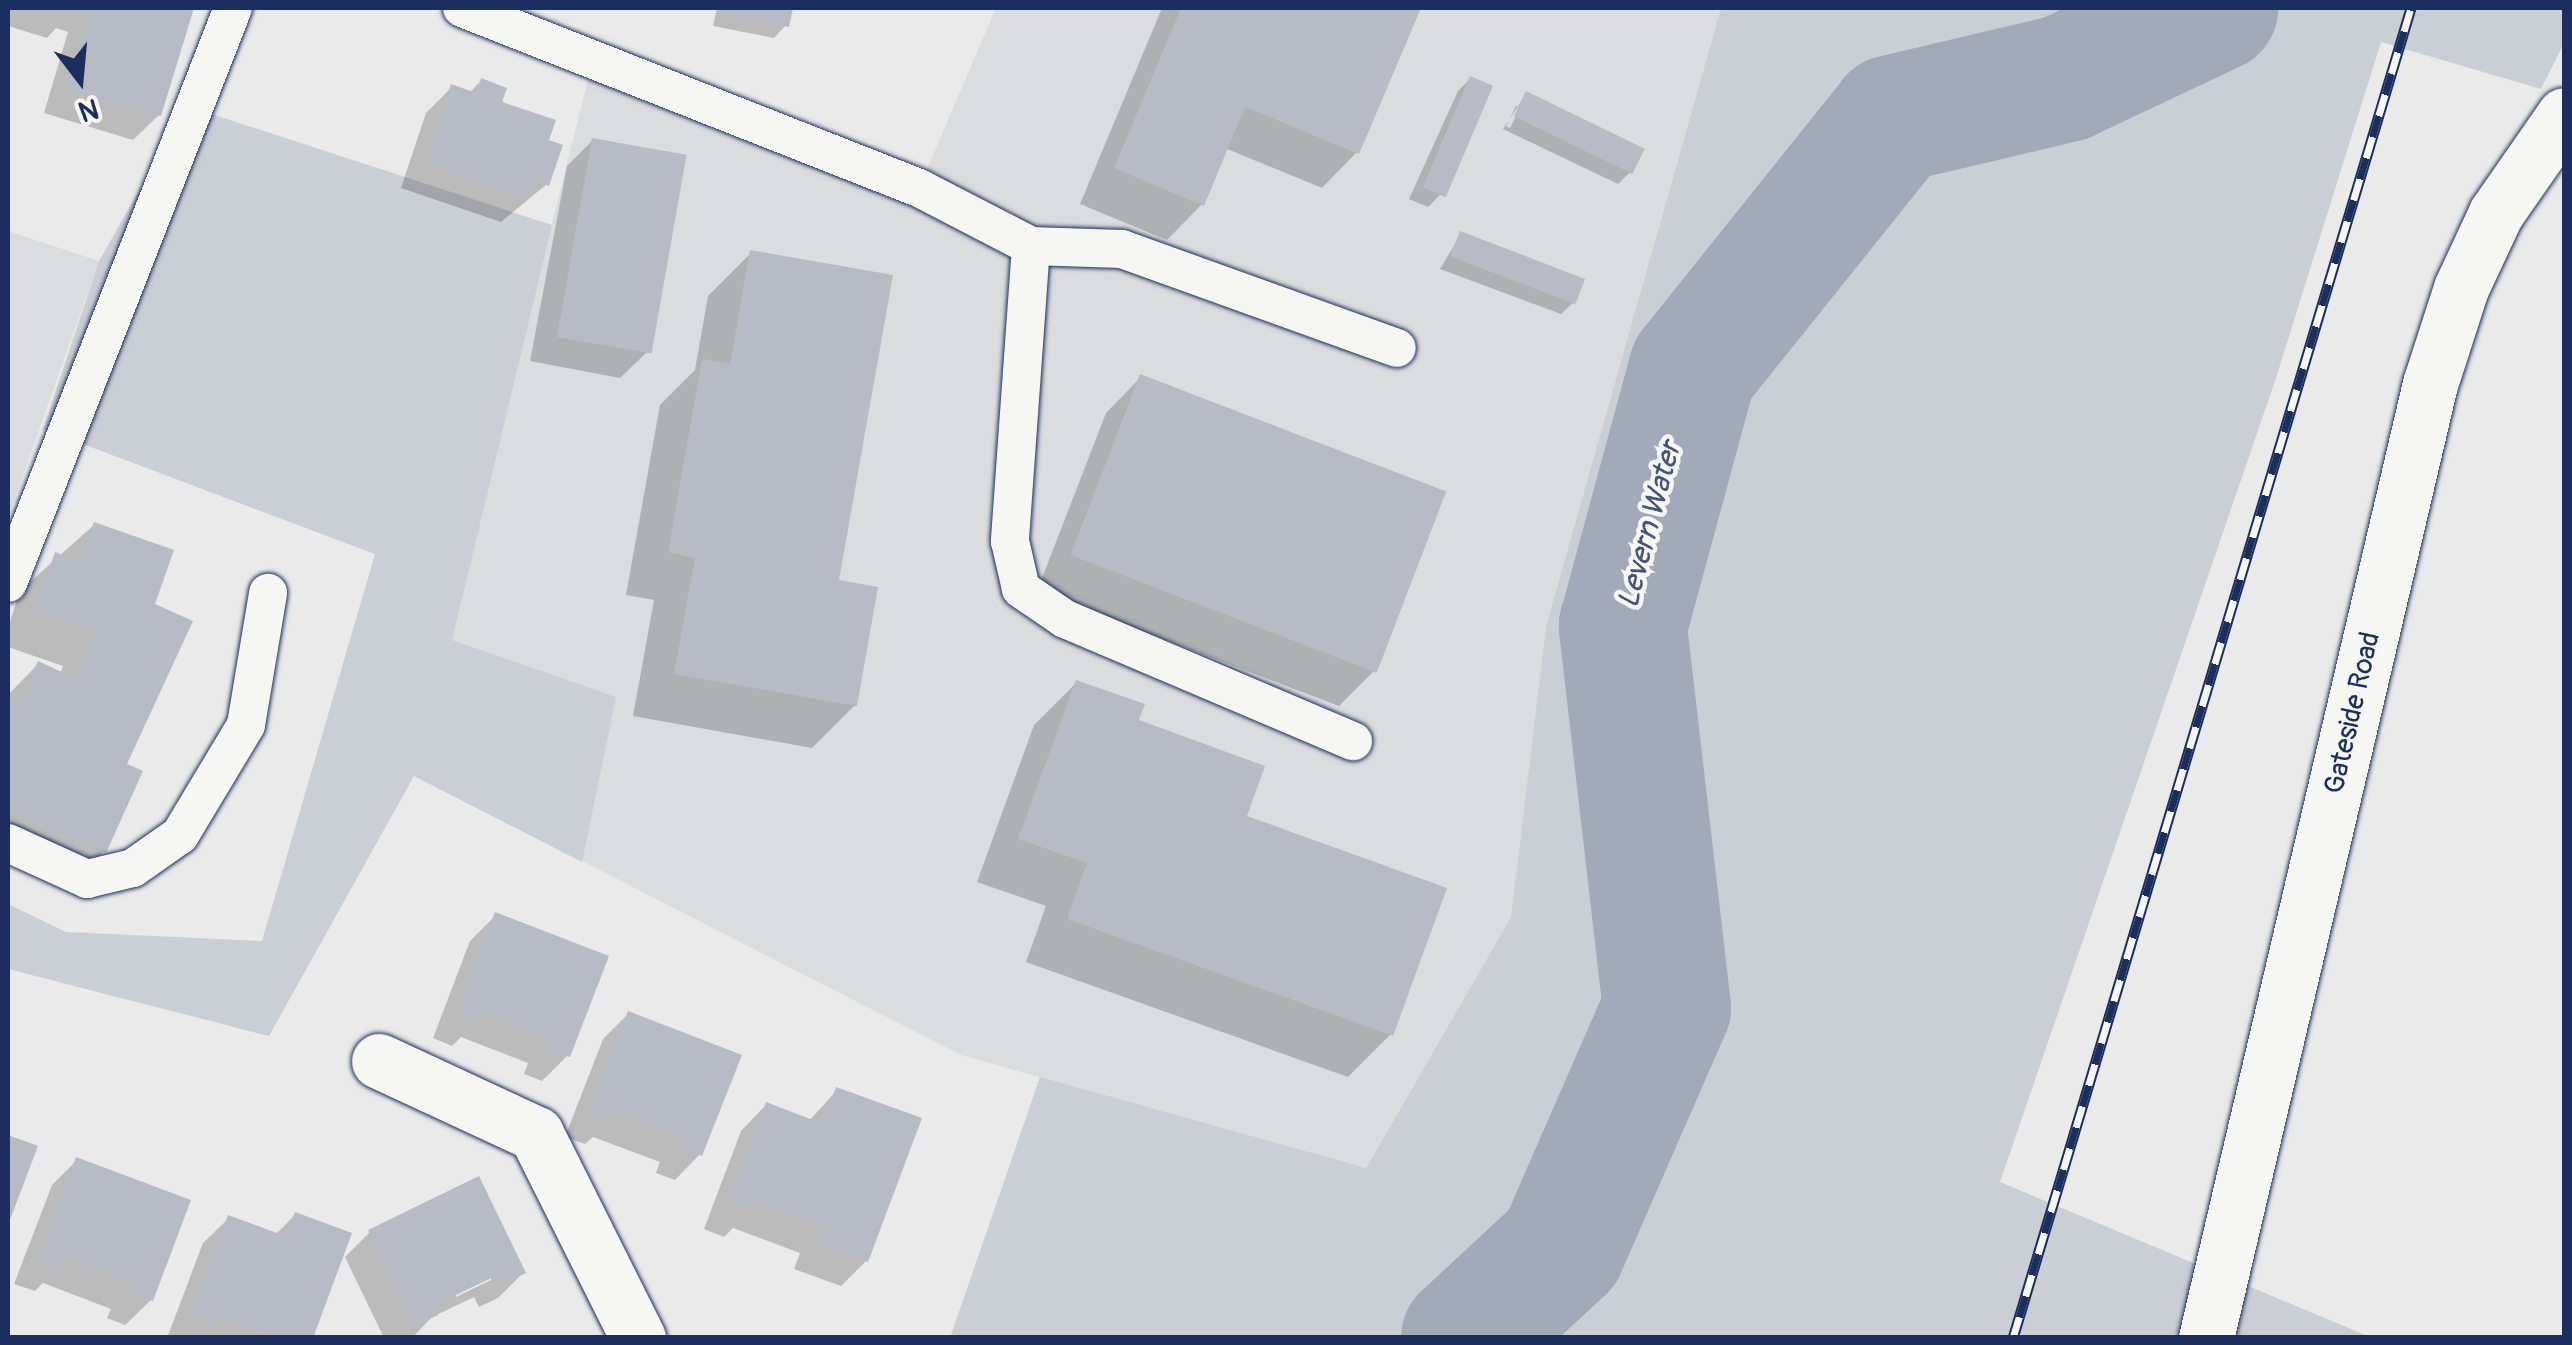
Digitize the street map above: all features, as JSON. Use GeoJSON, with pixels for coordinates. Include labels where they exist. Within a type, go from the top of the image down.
{"type":"FeatureCollection","features":[{"type":"Feature","properties":{"kind":"street","name":"Gateside Road"},"geometry":{"type":"LineString","coordinates":[[2206,1338],[2430,384],[2461,288],[2496,213],[2564,115]]}},
{"type":"Feature","properties":{"kind":"street"},"geometry":{"type":"LineString","coordinates":[[380,1062],[536,1134],[638,1338]]}},
{"type":"Feature","properties":{"kind":"lane"},"geometry":{"type":"LineString","coordinates":[[8,583],[233,8]]}},
{"type":"Feature","properties":{"kind":"lane"},"geometry":{"type":"LineString","coordinates":[[462,8],[919,188],[1030,246],[1122,249],[1396,348]]}},
{"type":"Feature","properties":{"kind":"lane"},"geometry":{"type":"LineString","coordinates":[[1030,246],[1010,541],[1021,589],[1066,619],[1353,741]]}},
{"type":"Feature","properties":{"kind":"lane"},"geometry":{"type":"LineString","coordinates":[[8,843],[87,879],[134,868],[180,835],[246,724],[268,593]]}},
{"type":"Feature","properties":{"kind":"shaded area"},"geometry":{"type":"Polygon","coordinates":[[[996,8],[1721,8],[1546,626],[1511,917],[1365,1169],[961,1055],[414,775],[593,60],[919,188],[996,8]]]}},
{"type":"Feature","properties":{"kind":"shaded area"},"geometry":{"type":"Polygon","coordinates":[[[1721,8],[2564,8],[2564,43],[2541,89],[2381,42],[2276,378],[2000,1182],[2370,1337],[950,1338],[1040,1077],[1366,1168],[1511,917],[1546,626],[1721,8]]]}},
{"type":"Feature","properties":{"kind":"shaded area"},"geometry":{"type":"Polygon","coordinates":[[[187,106],[552,225],[452,640],[616,697],[582,862],[414,776],[269,1036],[8,969],[8,904],[66,932],[262,941],[375,554],[43,429],[99,261],[187,106]]]}},
{"type":"Feature","properties":{"kind":"shaded area"},"geometry":{"type":"Polygon","coordinates":[[[8,231],[99,261],[8,517],[8,231]]]}},
{"type":"Feature","properties":{"kind":"building"},"geometry":{"type":"Polygon","coordinates":[[[92,8],[194,8],[161,116],[67,88],[92,8]]]}},
{"type":"Feature","properties":{"kind":"building"},"geometry":{"type":"Polygon","coordinates":[[[726,8],[793,8],[789,27],[724,13],[726,8]]]}},
{"type":"Feature","properties":{"kind":"building"},"geometry":{"type":"Polygon","coordinates":[[[1181,8],[1421,8],[1359,154],[1245,107],[1204,206],[1114,168],[1181,8]]]}},
{"type":"Feature","properties":{"kind":"building"},"geometry":{"type":"Polygon","coordinates":[[[1470,76],[1493,86],[1446,197],[1423,187],[1470,76]]]}},
{"type":"Feature","properties":{"kind":"building"},"geometry":{"type":"Polygon","coordinates":[[[481,78],[507,88],[502,102],[556,120],[549,140],[563,145],[549,186],[535,181],[529,198],[425,163],[451,84],[476,93],[481,78]]]}},
{"type":"Feature","properties":{"kind":"building"},"geometry":{"type":"Polygon","coordinates":[[[1526,91],[1645,149],[1632,174],[1514,116],[1526,91]]]}},
{"type":"Feature","properties":{"kind":"building"},"geometry":{"type":"Polygon","coordinates":[[[592,138],[687,155],[651,354],[557,337],[592,138]]]}},
{"type":"Feature","properties":{"kind":"building"},"geometry":{"type":"Polygon","coordinates":[[[1460,231],[1585,279],[1575,304],[1450,256],[1460,231]]]}},
{"type":"Feature","properties":{"kind":"building"},"geometry":{"type":"Polygon","coordinates":[[[750,250],[893,275],[839,580],[878,587],[857,706],[674,674],[695,558],[668,552],[702,359],[730,364],[750,250]]]}},
{"type":"Feature","properties":{"kind":"building"},"geometry":{"type":"Polygon","coordinates":[[[1140,374],[1446,492],[1377,673],[1070,555],[1140,374]]]}},
{"type":"Feature","properties":{"kind":"building"},"geometry":{"type":"Polygon","coordinates":[[[94,522],[174,550],[155,604],[193,621],[127,764],[143,771],[106,853],[8,808],[9,695],[20,699],[38,661],[75,678],[97,631],[35,609],[55,552],[79,561],[94,522]]]}},
{"type":"Feature","properties":{"kind":"building"},"geometry":{"type":"Polygon","coordinates":[[[1076,680],[1145,704],[1139,720],[1265,766],[1247,816],[1447,888],[1393,1036],[1067,919],[1087,863],[1018,839],[1076,680]]]}},
{"type":"Feature","properties":{"kind":"building"},"geometry":{"type":"Polygon","coordinates":[[[495,912],[609,956],[570,1057],[547,1049],[552,1038],[483,1011],[480,1022],[456,1013],[495,912]]]}},
{"type":"Feature","properties":{"kind":"building"},"geometry":{"type":"Polygon","coordinates":[[[628,1011],[742,1055],[702,1156],[680,1148],[684,1137],[650,1123],[616,1111],[612,1121],[589,1111],[628,1011]]]}},
{"type":"Feature","properties":{"kind":"building"},"geometry":{"type":"Polygon","coordinates":[[[836,1087],[922,1118],[868,1262],[818,1244],[824,1227],[755,1202],[752,1213],[728,1203],[766,1102],[823,1124],[836,1087]]]}},
{"type":"Feature","properties":{"kind":"building"},"geometry":{"type":"Polygon","coordinates":[[[8,1135],[38,1146],[8,1225],[8,1135]]]}},
{"type":"Feature","properties":{"kind":"building"},"geometry":{"type":"Polygon","coordinates":[[[76,1157],[191,1200],[153,1301],[131,1293],[135,1283],[66,1258],[62,1267],[38,1258],[76,1157]]]}},
{"type":"Feature","properties":{"kind":"building"},"geometry":{"type":"Polygon","coordinates":[[[479,1176],[526,1273],[504,1283],[500,1274],[466,1290],[434,1306],[438,1315],[415,1326],[368,1230],[479,1176]]]}},
{"type":"Feature","properties":{"kind":"building"},"geometry":{"type":"Polygon","coordinates":[[[295,1212],[352,1233],[313,1338],[279,1338],[217,1314],[214,1324],[190,1315],[228,1215],[285,1236],[295,1212]]]}},
{"type":"Feature","properties":{"kind":"waterway","name":"Levern Water"},"geometry":{"type":"LineString","coordinates":[[1465,1338],[1562,1248],[1667,1008],[1623,626],[1693,369],[1893,119],[2066,78],[2214,8]]}},
{"type":"Feature","properties":{"kind":"railway"},"geometry":{"type":"LineString","coordinates":[[2013,1338],[2411,8]]}}]}
